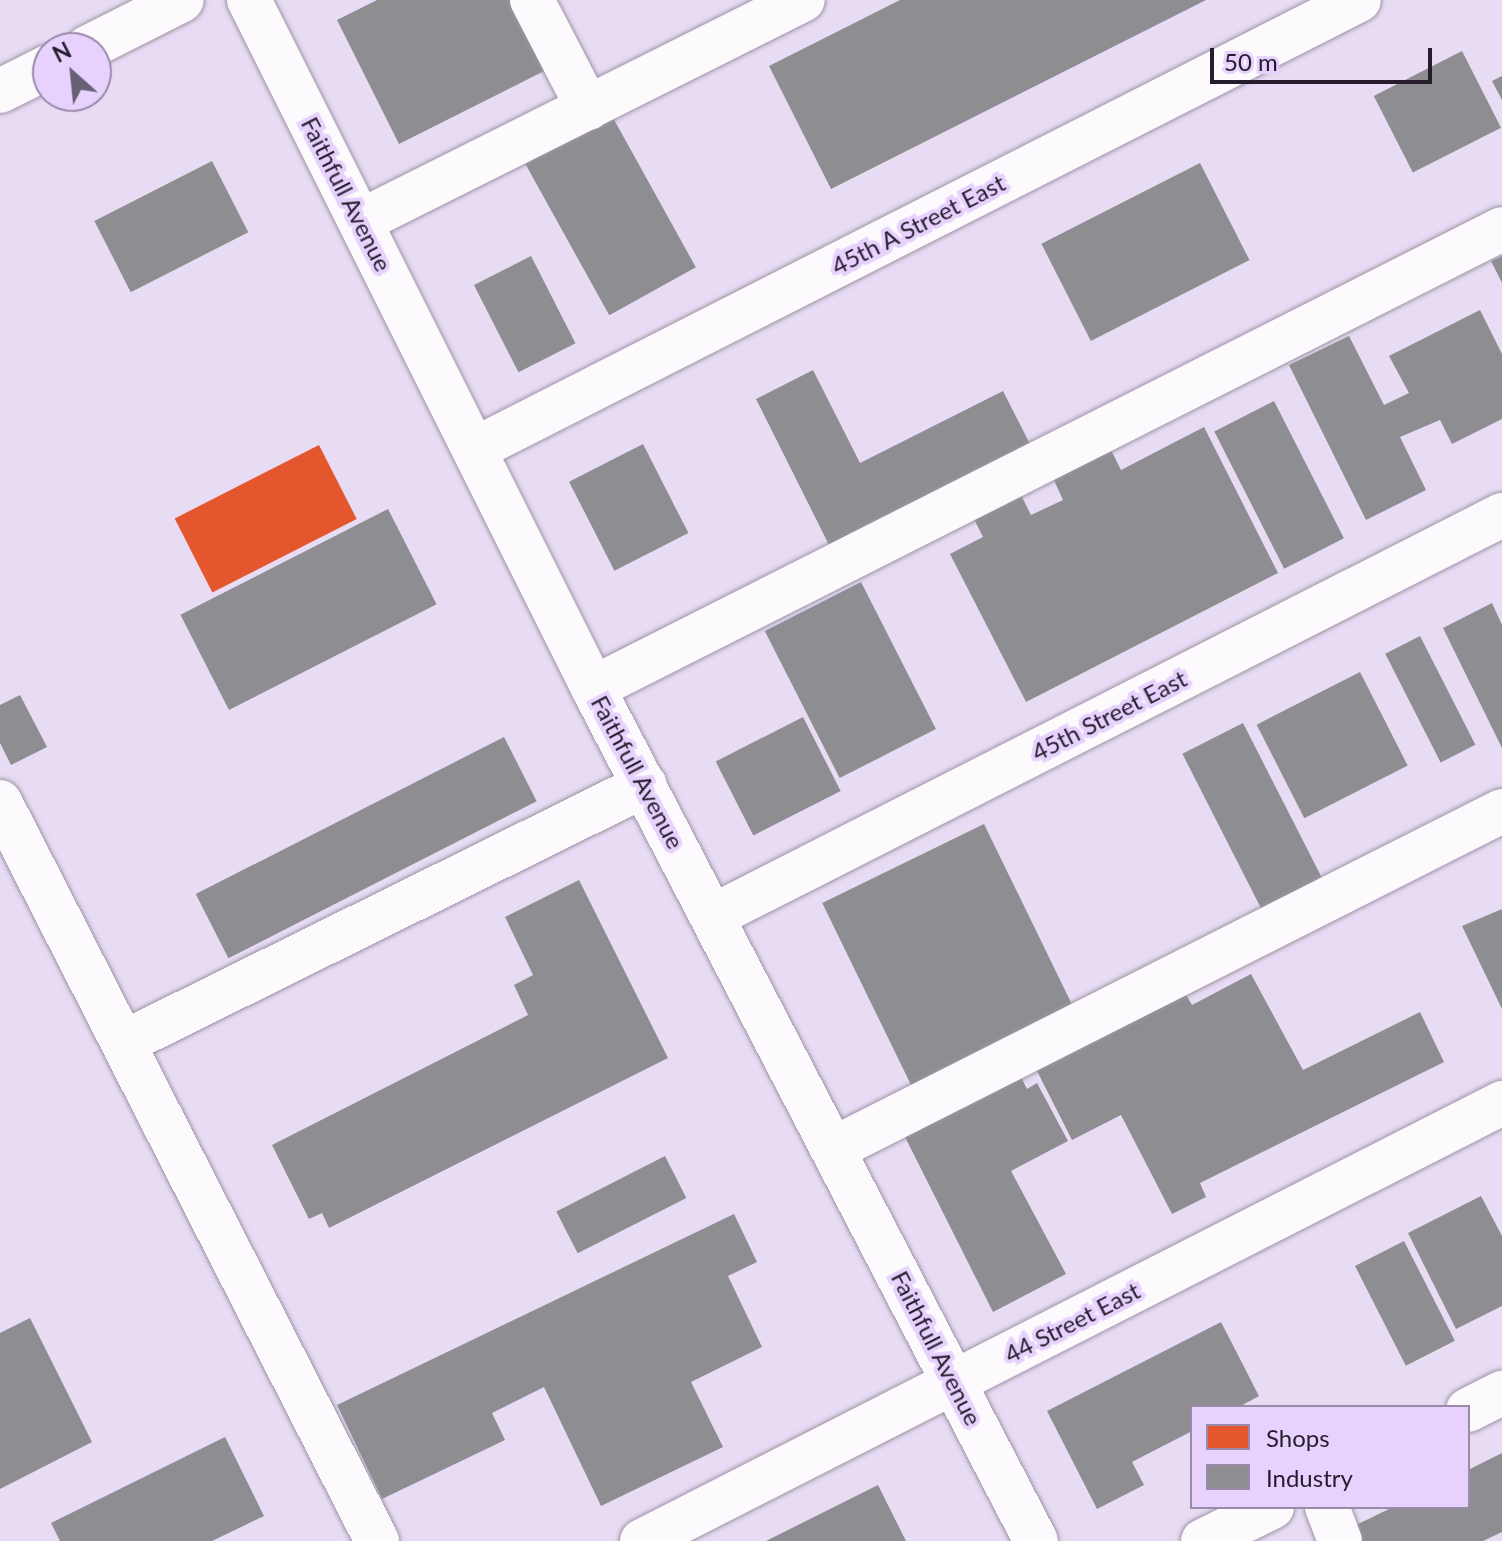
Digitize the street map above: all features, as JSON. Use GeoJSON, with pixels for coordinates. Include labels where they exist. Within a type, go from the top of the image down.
{"type":"FeatureCollection","features":[{"type":"Feature","properties":{"kind":"street"},"geometry":{"type":"LineString","coordinates":[[112,35],[182,0]]}},
{"type":"Feature","properties":{"kind":"street","name":"Faithfull Avenue"},"geometry":{"type":"LineString","coordinates":[[249,0],[477,448],[593,688],[715,915],[1036,1541]]}},
{"type":"Feature","properties":{"kind":"street"},"geometry":{"type":"LineString","coordinates":[[532,0],[588,108]]}},
{"type":"Feature","properties":{"kind":"street"},"geometry":{"type":"LineString","coordinates":[[361,221],[803,0]]}},
{"type":"Feature","properties":{"kind":"street","name":"45th A Street East"},"geometry":{"type":"LineString","coordinates":[[477,448],[1359,0]]}},
{"type":"Feature","properties":{"kind":"street"},"geometry":{"type":"LineString","coordinates":[[0,91],[32,75]]}},
{"type":"Feature","properties":{"kind":"street"},"geometry":{"type":"LineString","coordinates":[[593,688],[1502,229]]}},
{"type":"Feature","properties":{"kind":"street","name":"45th Street East"},"geometry":{"type":"LineString","coordinates":[[715,915],[1502,515]]}},
{"type":"Feature","properties":{"kind":"street"},"geometry":{"type":"LineString","coordinates":[[123,1043],[645,785]]}},
{"type":"Feature","properties":{"kind":"street"},"geometry":{"type":"LineString","coordinates":[[0,802],[377,1541]]}},
{"type":"Feature","properties":{"kind":"street"},"geometry":{"type":"LineString","coordinates":[[835,1148],[1502,811]]}},
{"type":"Feature","properties":{"kind":"street","name":"44 Street East"},"geometry":{"type":"LineString","coordinates":[[642,1541],[1502,1103]]}},
{"type":"Feature","properties":{"kind":"street"},"geometry":{"type":"LineString","coordinates":[[1470,1409],[1502,1393]]}},
{"type":"Feature","properties":{"kind":"street"},"geometry":{"type":"LineString","coordinates":[[1203,1541],[1268,1509]]}},
{"type":"Feature","properties":{"kind":"street"},"geometry":{"type":"LineString","coordinates":[[1328,1509],[1340,1541]]}},
{"type":"Feature","properties":{"kind":"building: Shops"},"geometry":{"type":"Polygon","coordinates":[[[319,445],[357,519],[212,593],[175,519],[319,445]]]}},
{"type":"Feature","properties":{"kind":"building: Industry"},"geometry":{"type":"Polygon","coordinates":[[[377,0],[523,0],[556,65],[399,144],[337,20],[377,0]]]}},
{"type":"Feature","properties":{"kind":"building: Industry"},"geometry":{"type":"Polygon","coordinates":[[[900,0],[1206,0],[831,189],[769,66],[900,0]]]}},
{"type":"Feature","properties":{"kind":"building: Industry"},"geometry":{"type":"Polygon","coordinates":[[[1462,51],[1501,128],[1413,173],[1374,96],[1462,51]]]}},
{"type":"Feature","properties":{"kind":"building: Industry"},"geometry":{"type":"Polygon","coordinates":[[[1502,76],[1502,100],[1492,81],[1502,76]]]}},
{"type":"Feature","properties":{"kind":"building: Industry"},"geometry":{"type":"Polygon","coordinates":[[[612,116],[696,267],[609,315],[525,164],[612,116]]]}},
{"type":"Feature","properties":{"kind":"building: Industry"},"geometry":{"type":"Polygon","coordinates":[[[212,161],[248,232],[131,292],[94,221],[212,161]]]}},
{"type":"Feature","properties":{"kind":"building: Industry"},"geometry":{"type":"Polygon","coordinates":[[[1200,163],[1249,260],[1091,341],[1041,244],[1200,163]]]}},
{"type":"Feature","properties":{"kind":"building: Industry"},"geometry":{"type":"Polygon","coordinates":[[[531,256],[575,343],[518,372],[474,285],[531,256]]]}},
{"type":"Feature","properties":{"kind":"building: Industry"},"geometry":{"type":"Polygon","coordinates":[[[1502,256],[1502,283],[1491,261],[1502,256]]]}},
{"type":"Feature","properties":{"kind":"building: Industry"},"geometry":{"type":"Polygon","coordinates":[[[1480,310],[1502,354],[1502,419],[1452,444],[1440,420],[1400,437],[1426,490],[1366,520],[1289,365],[1349,336],[1384,405],[1409,393],[1389,356],[1480,310]]]}},
{"type":"Feature","properties":{"kind":"building: Industry"},"geometry":{"type":"Polygon","coordinates":[[[813,370],[860,463],[1003,391],[1033,450],[832,551],[756,399],[813,370]]]}},
{"type":"Feature","properties":{"kind":"building: Industry"},"geometry":{"type":"Polygon","coordinates":[[[1274,401],[1344,538],[1284,569],[1214,431],[1274,401]]]}},
{"type":"Feature","properties":{"kind":"building: Industry"},"geometry":{"type":"Polygon","coordinates":[[[1204,427],[1278,573],[1026,702],[950,554],[983,537],[974,519],[1021,495],[1031,515],[1063,500],[1053,478],[1110,448],[1121,470],[1204,427]]]}},
{"type":"Feature","properties":{"kind":"building: Industry"},"geometry":{"type":"Polygon","coordinates":[[[643,444],[688,533],[614,571],[569,482],[643,444]]]}},
{"type":"Feature","properties":{"kind":"building: Industry"},"geometry":{"type":"Polygon","coordinates":[[[388,509],[437,604],[229,710],[180,615],[388,509]]]}},
{"type":"Feature","properties":{"kind":"building: Industry"},"geometry":{"type":"Polygon","coordinates":[[[861,582],[936,729],[840,778],[765,631],[861,582]]]}},
{"type":"Feature","properties":{"kind":"building: Industry"},"geometry":{"type":"Polygon","coordinates":[[[1492,603],[1502,625],[1502,748],[1443,628],[1492,603]]]}},
{"type":"Feature","properties":{"kind":"building: Industry"},"geometry":{"type":"Polygon","coordinates":[[[1420,636],[1475,745],[1441,762],[1385,654],[1420,636]]]}},
{"type":"Feature","properties":{"kind":"building: Industry"},"geometry":{"type":"Polygon","coordinates":[[[1360,672],[1408,766],[1304,818],[1257,725],[1360,672]]]}},
{"type":"Feature","properties":{"kind":"building: Industry"},"geometry":{"type":"Polygon","coordinates":[[[20,695],[47,747],[11,765],[0,743],[0,705],[20,695]]]}},
{"type":"Feature","properties":{"kind":"building: Industry"},"geometry":{"type":"Polygon","coordinates":[[[803,717],[841,791],[753,835],[716,761],[803,717]]]}},
{"type":"Feature","properties":{"kind":"building: Industry"},"geometry":{"type":"Polygon","coordinates":[[[1243,723],[1323,880],[1262,911],[1182,754],[1243,723]]]}},
{"type":"Feature","properties":{"kind":"building: Industry"},"geometry":{"type":"Polygon","coordinates":[[[504,737],[537,801],[228,958],[196,894],[504,737]]]}},
{"type":"Feature","properties":{"kind":"building: Industry"},"geometry":{"type":"Polygon","coordinates":[[[984,824],[1075,1011],[913,1090],[822,903],[984,824]]]}},
{"type":"Feature","properties":{"kind":"building: Industry"},"geometry":{"type":"Polygon","coordinates":[[[579,880],[668,1058],[329,1228],[322,1213],[309,1219],[272,1145],[528,1015],[514,985],[533,975],[505,917],[579,880]]]}},
{"type":"Feature","properties":{"kind":"building: Industry"},"geometry":{"type":"Polygon","coordinates":[[[1502,909],[1502,1009],[1462,926],[1502,909]]]}},
{"type":"Feature","properties":{"kind":"building: Industry"},"geometry":{"type":"Polygon","coordinates":[[[1251,974],[1303,1070],[1420,1012],[1444,1062],[1200,1183],[1206,1197],[1172,1214],[1121,1115],[1072,1140],[1035,1067],[1184,991],[1192,1005],[1251,974]]]}},
{"type":"Feature","properties":{"kind":"building: Industry"},"geometry":{"type":"Polygon","coordinates":[[[1020,1075],[1027,1089],[1037,1083],[1068,1141],[1011,1171],[1066,1274],[993,1312],[904,1135],[1020,1075]]]}},
{"type":"Feature","properties":{"kind":"building: Industry"},"geometry":{"type":"Polygon","coordinates":[[[665,1156],[686,1198],[578,1253],[556,1211],[665,1156]]]}},
{"type":"Feature","properties":{"kind":"building: Industry"},"geometry":{"type":"Polygon","coordinates":[[[1481,1196],[1502,1236],[1502,1306],[1456,1329],[1408,1233],[1481,1196]]]}},
{"type":"Feature","properties":{"kind":"building: Industry"},"geometry":{"type":"Polygon","coordinates":[[[734,1214],[757,1262],[728,1276],[762,1347],[691,1382],[723,1447],[601,1506],[544,1387],[492,1413],[505,1440],[382,1499],[337,1405],[734,1214]]]}},
{"type":"Feature","properties":{"kind":"building: Industry"},"geometry":{"type":"Polygon","coordinates":[[[1404,1241],[1455,1341],[1406,1366],[1355,1266],[1404,1241]]]}},
{"type":"Feature","properties":{"kind":"building: Industry"},"geometry":{"type":"Polygon","coordinates":[[[30,1318],[92,1442],[0,1489],[0,1333],[30,1318]]]}},
{"type":"Feature","properties":{"kind":"building: Industry"},"geometry":{"type":"Polygon","coordinates":[[[1221,1322],[1259,1396],[1243,1405],[1190,1405],[1190,1432],[1132,1462],[1144,1485],[1097,1509],[1047,1411],[1221,1322]]]}},
{"type":"Feature","properties":{"kind":"building: Industry"},"geometry":{"type":"Polygon","coordinates":[[[225,1437],[264,1516],[212,1541],[60,1541],[51,1523],[225,1437]]]}},
{"type":"Feature","properties":{"kind":"building: Industry"},"geometry":{"type":"Polygon","coordinates":[[[1502,1453],[1502,1532],[1483,1541],[1356,1541],[1350,1528],[1389,1509],[1470,1509],[1470,1469],[1502,1453]]]}},
{"type":"Feature","properties":{"kind":"building: Industry"},"geometry":{"type":"Polygon","coordinates":[[[878,1485],[906,1541],[766,1541],[878,1485]]]}}]}
